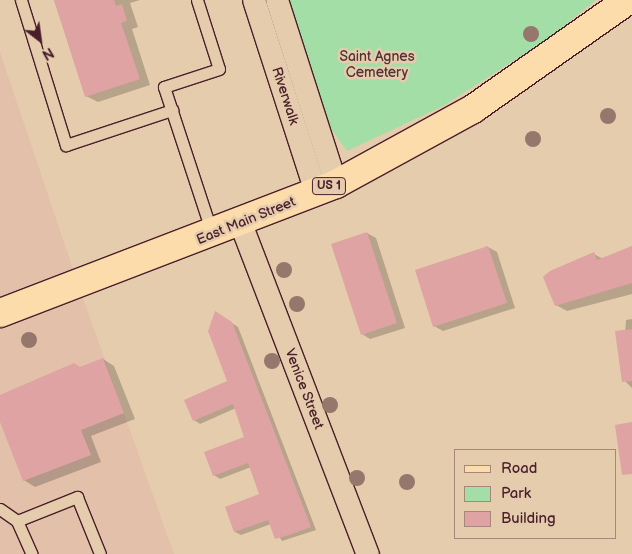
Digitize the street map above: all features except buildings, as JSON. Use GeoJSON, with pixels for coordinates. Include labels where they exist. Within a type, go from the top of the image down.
{"type":"FeatureCollection","features":[{"type":"Feature","properties":{"kind":"main road","name":"East Main Street"},"geometry":{"type":"LineString","coordinates":[[0,313],[213,235],[326,188],[473,109],[628,0]]}},
{"type":"Feature","properties":{"kind":"street","name":"Riverwalk"},"geometry":{"type":"LineString","coordinates":[[254,0],[326,188]]}},
{"type":"Feature","properties":{"kind":"street","name":"Riverwalk"},"geometry":{"type":"LineString","coordinates":[[276,0],[326,188]]}},
{"type":"Feature","properties":{"kind":"street","name":"Venice Street"},"geometry":{"type":"LineString","coordinates":[[241,224],[368,554]]}},
{"type":"Feature","properties":{"kind":"lane"},"geometry":{"type":"LineString","coordinates":[[21,0],[66,144],[172,110]]}},
{"type":"Feature","properties":{"kind":"lane"},"geometry":{"type":"LineString","coordinates":[[197,0],[219,69],[164,87],[213,235]]}},
{"type":"Feature","properties":{"kind":"lane"},"geometry":{"type":"LineString","coordinates":[[17,520],[77,497],[100,554]]}},
{"type":"Feature","properties":{"kind":"lane"},"geometry":{"type":"LineString","coordinates":[[0,509],[17,520],[32,554]]}},
{"type":"Feature","properties":{"kind":"shaded area"},"geometry":{"type":"Polygon","coordinates":[[[0,52],[78,284],[174,554],[0,554],[0,52]]]}},
{"type":"Feature","properties":{"kind":"green space","name":"Saint Agnes Cemetery"},"geometry":{"type":"Polygon","coordinates":[[[288,0],[596,0],[549,38],[443,106],[347,151],[327,123],[288,0]]]}}]}
